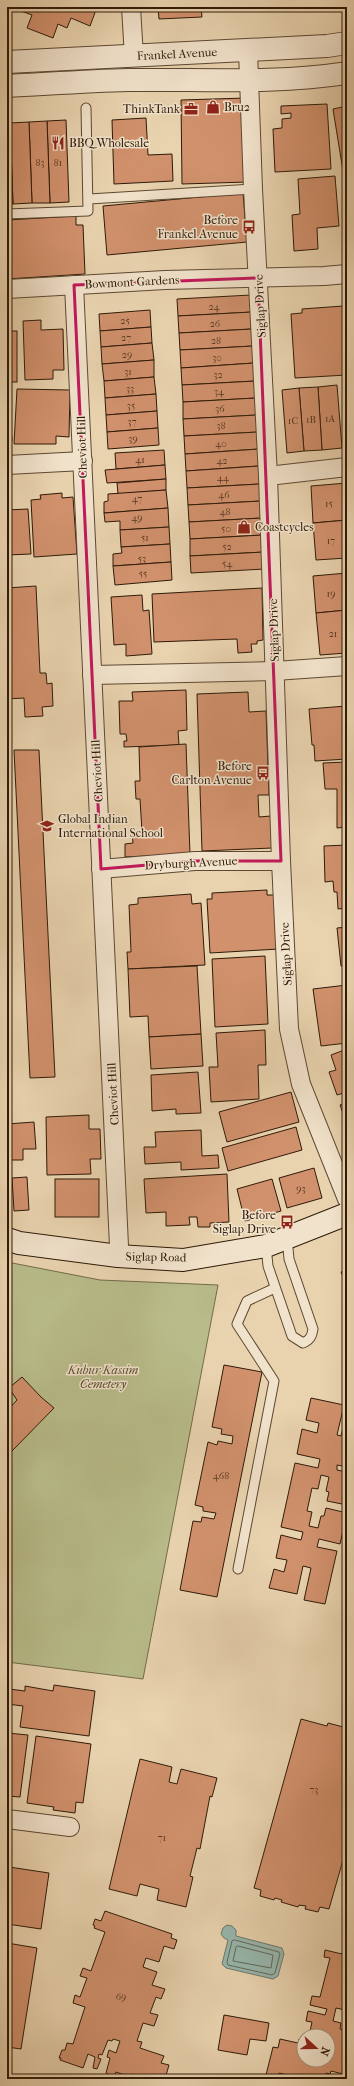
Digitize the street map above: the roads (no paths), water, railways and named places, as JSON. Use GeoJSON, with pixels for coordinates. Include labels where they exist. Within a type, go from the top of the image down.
{"type":"FeatureCollection","features":[{"type":"Feature","properties":{"kind":"street"},"geometry":{"type":"LineString","coordinates":[[131,7],[134,57]]}},
{"type":"Feature","properties":{"kind":"street","name":"Frankel Avenue"},"geometry":{"type":"LineString","coordinates":[[7,62],[134,57],[347,43]]}},
{"type":"Feature","properties":{"kind":"street","name":"Siglap Drive"},"geometry":{"type":"LineString","coordinates":[[248,50],[253,189],[268,476],[281,861],[289,1029],[292,1047],[308,1104],[347,1199]]}},
{"type":"Feature","properties":{"kind":"street","name":"Frankel Avenue"},"geometry":{"type":"LineString","coordinates":[[7,86],[128,80],[250,80],[323,76],[347,73]]}},
{"type":"Feature","properties":{"kind":"street","name":"Bowmont Gardens"},"geometry":{"type":"LineString","coordinates":[[7,289],[347,274]]}},
{"type":"Feature","properties":{"kind":"street","name":"Cheviot Hill"},"geometry":{"type":"LineString","coordinates":[[74,285],[101,869],[114,1107],[119,1246],[118,1256]]}},
{"type":"Feature","properties":{"kind":"street"},"geometry":{"type":"LineString","coordinates":[[7,465],[83,461]]}},
{"type":"Feature","properties":{"kind":"street"},"geometry":{"type":"LineString","coordinates":[[268,476],[347,467]]}},
{"type":"Feature","properties":{"kind":"street"},"geometry":{"type":"LineString","coordinates":[[92,675],[275,671],[347,666]]}},
{"type":"Feature","properties":{"kind":"street","name":"Dryburgh Avenue"},"geometry":{"type":"LineString","coordinates":[[101,869],[195,861],[281,861]]}},
{"type":"Feature","properties":{"kind":"street","name":"Siglap Road"},"geometry":{"type":"LineString","coordinates":[[7,1239],[19,1243],[118,1256],[183,1260],[266,1246],[347,1214]]}},
{"type":"Feature","properties":{"kind":"street"},"geometry":{"type":"LineString","coordinates":[[7,1819],[70,1828]]}},
{"type":"Feature","properties":{"kind":"lane"},"geometry":{"type":"LineString","coordinates":[[7,214],[88,211],[89,199],[86,108]]}},
{"type":"Feature","properties":{"kind":"lane"},"geometry":{"type":"LineString","coordinates":[[89,199],[253,189]]}},
{"type":"Feature","properties":{"kind":"lane"},"geometry":{"type":"LineString","coordinates":[[266,1246],[268,1266],[292,1336],[303,1343],[308,1341],[312,1336],[313,1330],[289,1259],[287,1238]]}},
{"type":"Feature","properties":{"kind":"lane"},"geometry":{"type":"LineString","coordinates":[[238,1569],[274,1381],[237,1324],[247,1302],[275,1288]]}},
{"type":"Feature","properties":{"kind":"water"},"geometry":{"type":"Polygon","coordinates":[[[227,1925],[232,1926],[236,1930],[236,1936],[282,1948],[284,1954],[278,1976],[273,1979],[226,1968],[222,1964],[228,1940],[221,1934],[223,1928],[227,1925]]]}},
{"type":"Feature","properties":{"kind":"place","name":"Bru2"},"geometry":{"type":"Point","coordinates":[213,107]}},
{"type":"Feature","properties":{"kind":"place","name":"ThinkTank"},"geometry":{"type":"Point","coordinates":[191,109]}},
{"type":"Feature","properties":{"kind":"place","name":"BBQ Wholesale"},"geometry":{"type":"Point","coordinates":[58,143]}},
{"type":"Feature","properties":{"kind":"place","name":"Before Frankel Avenue"},"geometry":{"type":"Point","coordinates":[249,227]}},
{"type":"Feature","properties":{"kind":"place","name":"Coastcycles"},"geometry":{"type":"Point","coordinates":[244,527]}},
{"type":"Feature","properties":{"kind":"place","name":"Before Carlton Avenue"},"geometry":{"type":"Point","coordinates":[263,773]}},
{"type":"Feature","properties":{"kind":"place","name":"Global Indian International School"},"geometry":{"type":"Point","coordinates":[47,826]}},
{"type":"Feature","properties":{"kind":"place","name":"Before Siglap Drive"},"geometry":{"type":"Point","coordinates":[287,1222]}},
{"type":"Feature","properties":{"kind":"park label","name":"Kubur Kassim Cemetery"},"geometry":{"type":"Point","coordinates":[103,1377]}}]}
